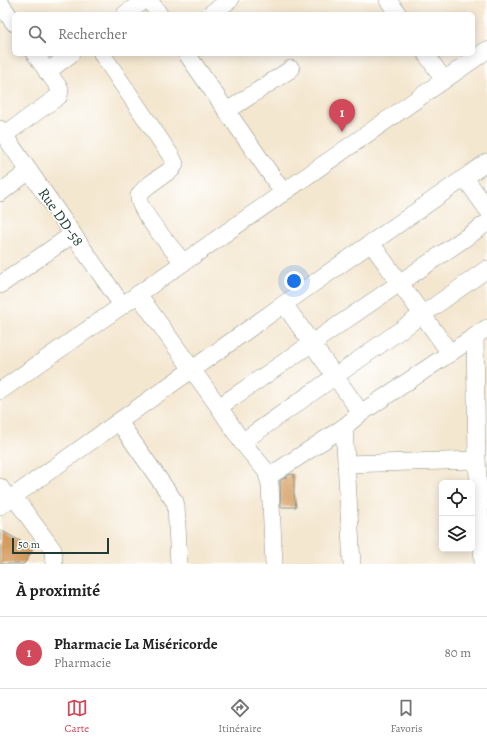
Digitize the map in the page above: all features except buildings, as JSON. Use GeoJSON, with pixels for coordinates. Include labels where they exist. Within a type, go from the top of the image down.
{"type":"FeatureCollection","features":[{"type":"Feature","properties":{"kind":"street"},"geometry":{"type":"LineString","coordinates":[[128,12],[144,0]]}},
{"type":"Feature","properties":{"kind":"street"},"geometry":{"type":"LineString","coordinates":[[149,0],[158,12]]}},
{"type":"Feature","properties":{"kind":"street"},"geometry":{"type":"LineString","coordinates":[[213,12],[230,0]]}},
{"type":"Feature","properties":{"kind":"street"},"geometry":{"type":"LineString","coordinates":[[388,0],[397,12]]}},
{"type":"Feature","properties":{"kind":"street"},"geometry":{"type":"LineString","coordinates":[[0,3],[12,20]]}},
{"type":"Feature","properties":{"kind":"street"},"geometry":{"type":"LineString","coordinates":[[0,391],[487,50]]}},
{"type":"Feature","properties":{"kind":"street"},"geometry":{"type":"LineString","coordinates":[[2,132],[58,96],[60,89],[36,56]]}},
{"type":"Feature","properties":{"kind":"street"},"geometry":{"type":"LineString","coordinates":[[48,72],[68,56]]}},
{"type":"Feature","properties":{"kind":"street"},"geometry":{"type":"LineString","coordinates":[[103,56],[175,164],[172,169],[143,190],[139,196],[140,203],[145,214],[183,262]]}},
{"type":"Feature","properties":{"kind":"street"},"geometry":{"type":"LineString","coordinates":[[188,56],[283,192]]}},
{"type":"Feature","properties":{"kind":"street"},"geometry":{"type":"LineString","coordinates":[[427,56],[444,80]]}},
{"type":"Feature","properties":{"kind":"street"},"geometry":{"type":"LineString","coordinates":[[227,111],[291,69]]}},
{"type":"Feature","properties":{"kind":"street","name":"Rue DD-58"},"geometry":{"type":"LineString","coordinates":[[2,132],[122,305]]}},
{"type":"Feature","properties":{"kind":"street"},"geometry":{"type":"LineString","coordinates":[[54,564],[53,550],[6,498],[119,422],[487,162]]}},
{"type":"Feature","properties":{"kind":"street"},"geometry":{"type":"LineString","coordinates":[[0,192],[29,172]]}},
{"type":"Feature","properties":{"kind":"street"},"geometry":{"type":"LineString","coordinates":[[464,178],[487,209]]}},
{"type":"Feature","properties":{"kind":"street"},"geometry":{"type":"LineString","coordinates":[[219,407],[487,223]]}},
{"type":"Feature","properties":{"kind":"street"},"geometry":{"type":"LineString","coordinates":[[0,285],[73,234]]}},
{"type":"Feature","properties":{"kind":"street"},"geometry":{"type":"LineString","coordinates":[[371,243],[450,353]]}},
{"type":"Feature","properties":{"kind":"street"},"geometry":{"type":"LineString","coordinates":[[242,442],[487,269]]}},
{"type":"Feature","properties":{"kind":"street"},"geometry":{"type":"LineString","coordinates":[[138,294],[219,407],[242,442],[266,471],[270,484],[274,564]]}},
{"type":"Feature","properties":{"kind":"street"},"geometry":{"type":"LineString","coordinates":[[284,304],[361,413]]}},
{"type":"Feature","properties":{"kind":"street"},"geometry":{"type":"LineString","coordinates":[[268,477],[344,427],[361,413],[481,332]]}},
{"type":"Feature","properties":{"kind":"street"},"geometry":{"type":"LineString","coordinates":[[481,332],[482,430],[477,460],[483,564]]}},
{"type":"Feature","properties":{"kind":"street"},"geometry":{"type":"LineString","coordinates":[[119,422],[175,502],[179,564]]}},
{"type":"Feature","properties":{"kind":"street"},"geometry":{"type":"LineString","coordinates":[[344,427],[352,564]]}},
{"type":"Feature","properties":{"kind":"street"},"geometry":{"type":"LineString","coordinates":[[346,464],[477,460]]}},
{"type":"Feature","properties":{"kind":"place","name":"Pharmacie La Miséricorde"},"geometry":{"type":"Point","coordinates":[342,132]}}]}
